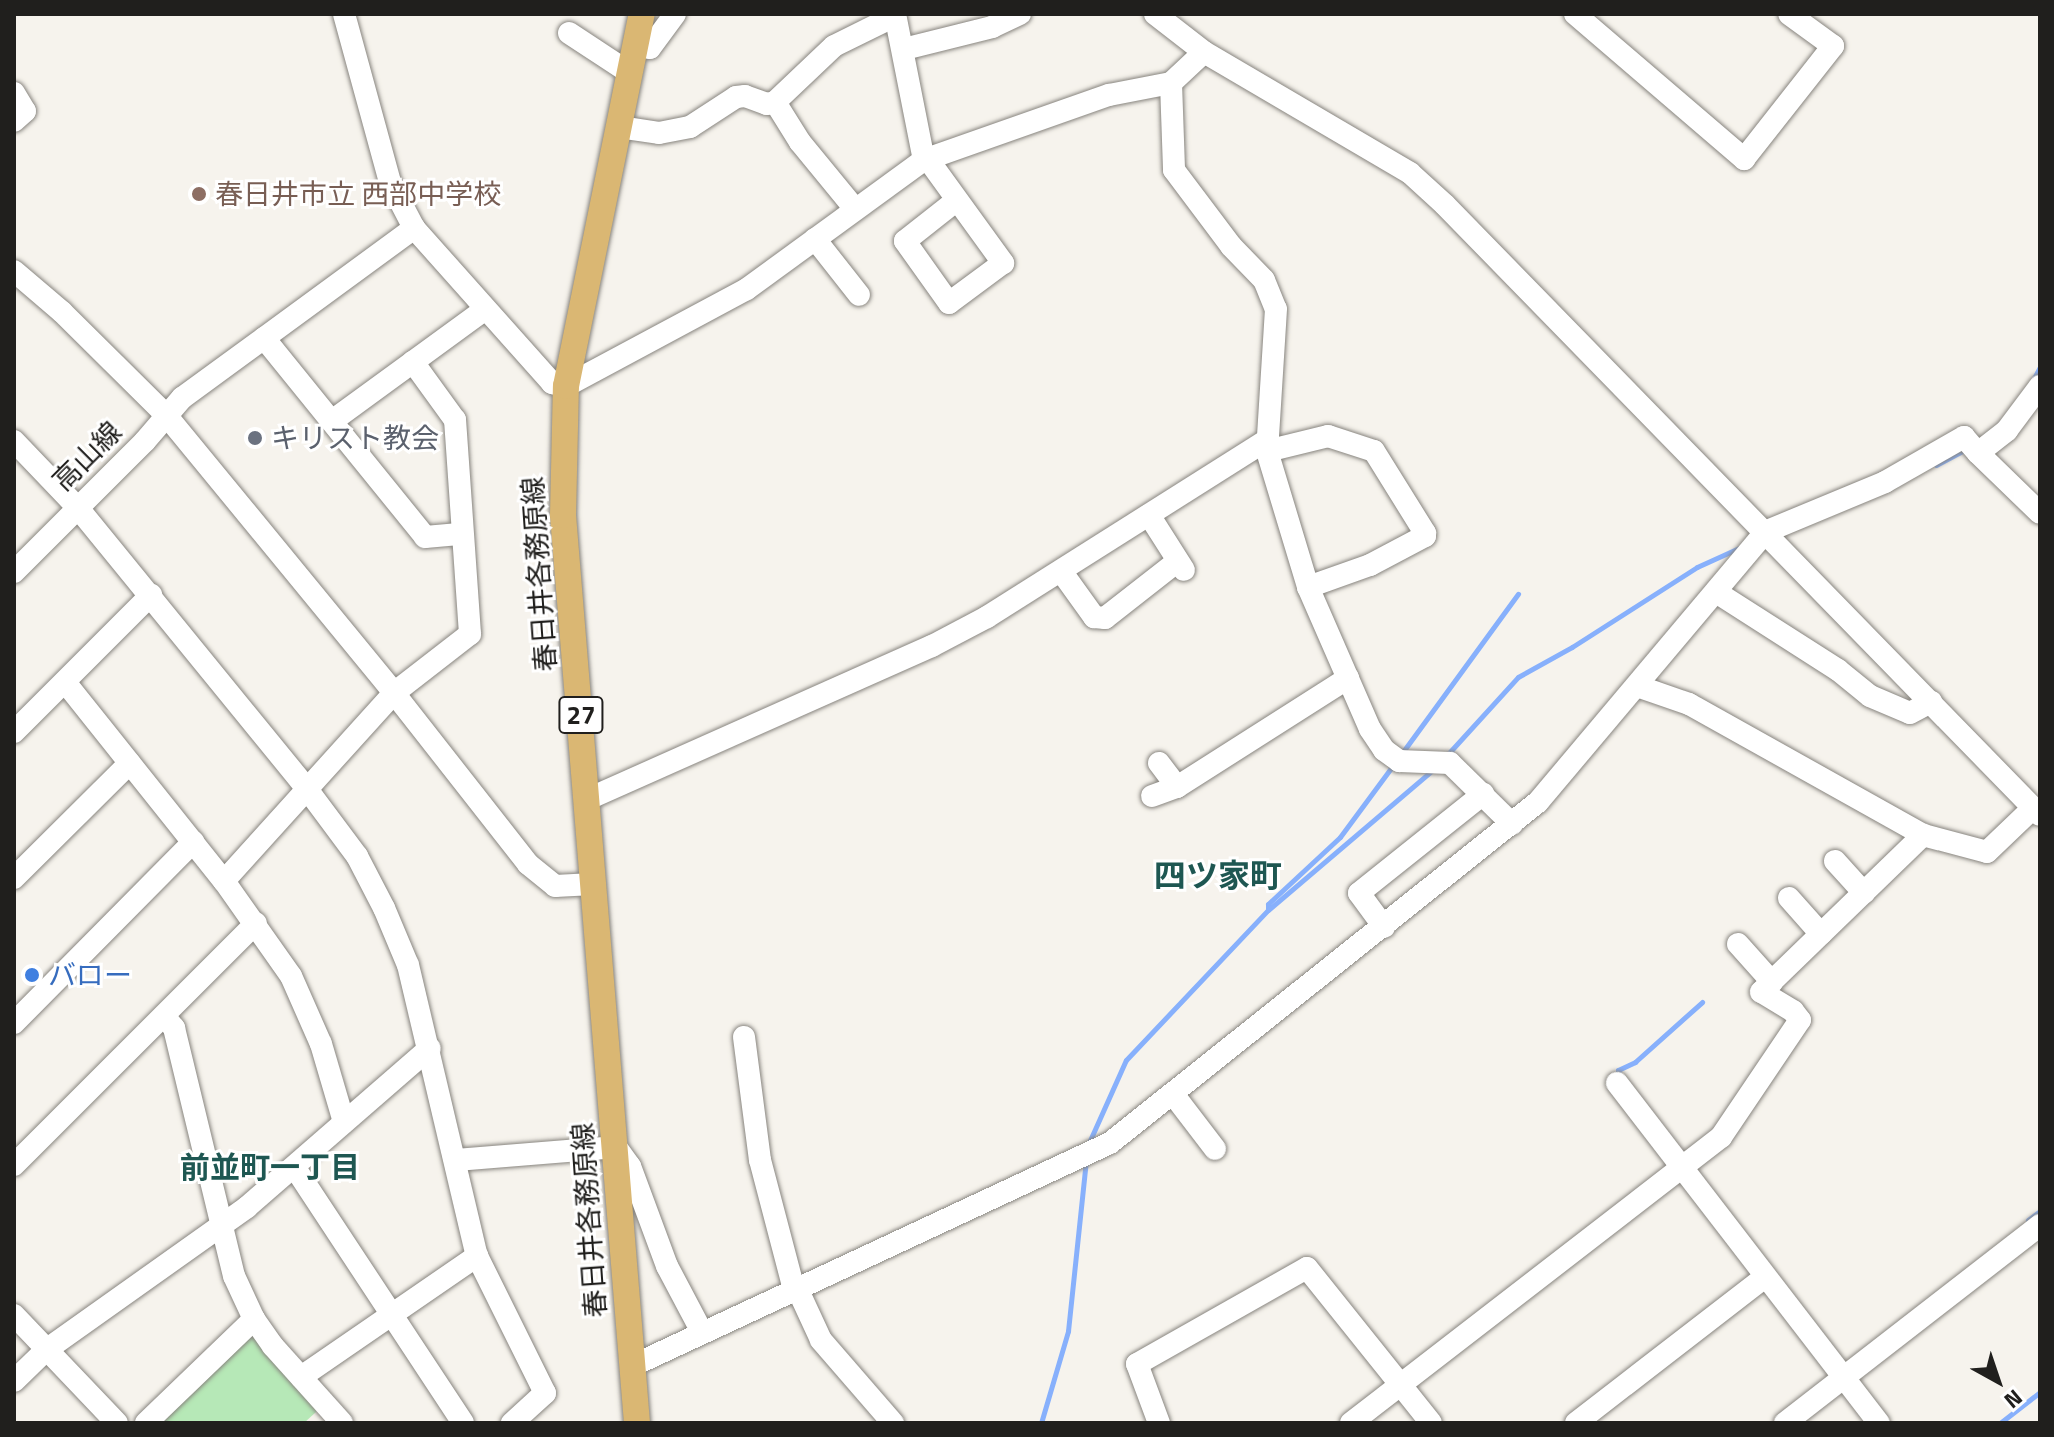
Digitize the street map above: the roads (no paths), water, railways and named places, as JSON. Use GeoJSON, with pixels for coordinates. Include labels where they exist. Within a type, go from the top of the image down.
{"type":"FeatureCollection","features":[{"type":"Feature","properties":{"kind":"main road","name":"春日井各務原線"},"geometry":{"type":"LineString","coordinates":[[637,1423],[563,515],[566,386],[630,73],[646,42],[642,14]]}},
{"type":"Feature","properties":{"kind":"street"},"geometry":{"type":"LineString","coordinates":[[344,14],[390,182],[414,228],[552,383],[566,386],[747,289],[926,159],[1109,95],[1171,83],[1204,52]]}},
{"type":"Feature","properties":{"kind":"street"},"geometry":{"type":"LineString","coordinates":[[646,42],[663,14]]}},
{"type":"Feature","properties":{"kind":"street"},"geometry":{"type":"LineString","coordinates":[[646,42],[675,14]]}},
{"type":"Feature","properties":{"kind":"street"},"geometry":{"type":"LineString","coordinates":[[904,49],[992,27],[1020,14]]}},
{"type":"Feature","properties":{"kind":"street"},"geometry":{"type":"LineString","coordinates":[[1155,14],[1204,52],[1410,173],[2037,811],[1987,852],[1923,835],[1689,704],[1637,686]]}},
{"type":"Feature","properties":{"kind":"street"},"geometry":{"type":"LineString","coordinates":[[1575,14],[1744,159],[1833,46],[1789,14]]}},
{"type":"Feature","properties":{"kind":"street"},"geometry":{"type":"LineString","coordinates":[[775,102],[834,46],[895,15],[926,159],[957,200],[1003,263],[949,303],[905,241],[957,200]]}},
{"type":"Feature","properties":{"kind":"street"},"geometry":{"type":"LineString","coordinates":[[569,33],[630,73]]}},
{"type":"Feature","properties":{"kind":"street"},"geometry":{"type":"LineString","coordinates":[[1171,83],[1174,170],[1231,246],[1264,280],[1276,309],[1267,446],[1308,587],[1370,729],[1384,750],[1399,761],[1450,763],[1512,824]]}},
{"type":"Feature","properties":{"kind":"street"},"geometry":{"type":"LineString","coordinates":[[14,93],[25,111],[14,121]]}},
{"type":"Feature","properties":{"kind":"street"},"geometry":{"type":"LineString","coordinates":[[619,127],[659,133],[690,127],[736,97],[775,102]]}},
{"type":"Feature","properties":{"kind":"street"},"geometry":{"type":"LineString","coordinates":[[775,102],[800,142],[855,209]]}},
{"type":"Feature","properties":{"kind":"street","name":"高山線"},"geometry":{"type":"LineString","coordinates":[[14,572],[145,441],[182,398],[414,228]]}},
{"type":"Feature","properties":{"kind":"street"},"geometry":{"type":"LineString","coordinates":[[815,239],[859,295]]}},
{"type":"Feature","properties":{"kind":"street"},"geometry":{"type":"LineString","coordinates":[[14,271],[62,312],[166,415],[394,693],[528,864],[555,886],[593,884]]}},
{"type":"Feature","properties":{"kind":"street"},"geometry":{"type":"LineString","coordinates":[[332,421],[484,310]]}},
{"type":"Feature","properties":{"kind":"street"},"geometry":{"type":"LineString","coordinates":[[264,338],[425,537],[462,534]]}},
{"type":"Feature","properties":{"kind":"street"},"geometry":{"type":"LineString","coordinates":[[224,881],[394,693],[470,634],[455,420],[413,362]]}},
{"type":"Feature","properties":{"kind":"street"},"geometry":{"type":"LineString","coordinates":[[1978,453],[2007,430],[2040,386]]}},
{"type":"Feature","properties":{"kind":"street"},"geometry":{"type":"LineString","coordinates":[[588,799],[932,646],[1267,446],[1328,436],[1374,451],[1425,536],[1370,565],[1308,587]]}},
{"type":"Feature","properties":{"kind":"street"},"geometry":{"type":"LineString","coordinates":[[632,1366],[1110,1143],[1538,802],[1716,592],[1770,537],[1885,482],[1964,437],[2040,513]]}},
{"type":"Feature","properties":{"kind":"street"},"geometry":{"type":"LineString","coordinates":[[15,443],[78,508],[307,789],[357,856],[384,908],[408,965],[477,1256],[545,1393],[512,1423]]}},
{"type":"Feature","properties":{"kind":"street"},"geometry":{"type":"LineString","coordinates":[[1061,571],[1094,617],[1105,618],[1177,568],[1149,515]]}},
{"type":"Feature","properties":{"kind":"street"},"geometry":{"type":"LineString","coordinates":[[1716,592],[1838,670],[1870,696],[1910,713],[1931,702]]}},
{"type":"Feature","properties":{"kind":"street"},"geometry":{"type":"LineString","coordinates":[[14,732],[151,595]]}},
{"type":"Feature","properties":{"kind":"street"},"geometry":{"type":"LineString","coordinates":[[1152,796],[1177,787],[1348,678]]}},
{"type":"Feature","properties":{"kind":"street"},"geometry":{"type":"LineString","coordinates":[[65,682],[224,881],[291,976],[321,1044],[344,1122]]}},
{"type":"Feature","properties":{"kind":"street"},"geometry":{"type":"LineString","coordinates":[[14,878],[130,763]]}},
{"type":"Feature","properties":{"kind":"street"},"geometry":{"type":"LineString","coordinates":[[1159,763],[1177,787]]}},
{"type":"Feature","properties":{"kind":"street"},"geometry":{"type":"LineString","coordinates":[[1384,927],[1359,893],[1483,794]]}},
{"type":"Feature","properties":{"kind":"street"},"geometry":{"type":"LineString","coordinates":[[1351,1423],[1721,1137],[1800,1020],[1793,1011],[1761,992],[1923,835]]}},
{"type":"Feature","properties":{"kind":"street"},"geometry":{"type":"LineString","coordinates":[[14,1023],[193,842]]}},
{"type":"Feature","properties":{"kind":"street"},"geometry":{"type":"LineString","coordinates":[[1835,861],[1864,893]]}},
{"type":"Feature","properties":{"kind":"street"},"geometry":{"type":"LineString","coordinates":[[1789,898],[1821,934]]}},
{"type":"Feature","properties":{"kind":"street"},"geometry":{"type":"LineString","coordinates":[[14,1165],[256,923]]}},
{"type":"Feature","properties":{"kind":"street"},"geometry":{"type":"LineString","coordinates":[[1738,944],[1772,982]]}},
{"type":"Feature","properties":{"kind":"street"},"geometry":{"type":"LineString","coordinates":[[164,1016],[174,1028],[234,1276],[254,1319],[301,1377],[329,1419]]}},
{"type":"Feature","properties":{"kind":"street"},"geometry":{"type":"LineString","coordinates":[[744,1037],[760,1160],[796,1289],[821,1340],[893,1423]]}},
{"type":"Feature","properties":{"kind":"street"},"geometry":{"type":"LineString","coordinates":[[14,1381],[46,1350],[295,1168],[430,1048]]}},
{"type":"Feature","properties":{"kind":"street"},"geometry":{"type":"LineString","coordinates":[[1617,1083],[1879,1423]]}},
{"type":"Feature","properties":{"kind":"street"},"geometry":{"type":"LineString","coordinates":[[1173,1094],[1215,1149]]}},
{"type":"Feature","properties":{"kind":"street"},"geometry":{"type":"LineString","coordinates":[[456,1160],[616,1147],[630,1166],[667,1266],[702,1332]]}},
{"type":"Feature","properties":{"kind":"street"},"geometry":{"type":"LineString","coordinates":[[295,1168],[463,1423]]}},
{"type":"Feature","properties":{"kind":"street"},"geometry":{"type":"LineString","coordinates":[[1785,1423],[2040,1225]]}},
{"type":"Feature","properties":{"kind":"street"},"geometry":{"type":"LineString","coordinates":[[301,1377],[477,1256]]}},
{"type":"Feature","properties":{"kind":"street"},"geometry":{"type":"LineString","coordinates":[[1159,1423],[1137,1364],[1307,1268],[1431,1423]]}},
{"type":"Feature","properties":{"kind":"street"},"geometry":{"type":"LineString","coordinates":[[1576,1423],[1765,1277]]}},
{"type":"Feature","properties":{"kind":"street"},"geometry":{"type":"LineString","coordinates":[[14,1315],[117,1423]]}},
{"type":"Feature","properties":{"kind":"street"},"geometry":{"type":"LineString","coordinates":[[146,1423],[254,1319]]}},
{"type":"Feature","properties":{"kind":"waterway"},"geometry":{"type":"LineString","coordinates":[[2033,380],[2040,367]]}},
{"type":"Feature","properties":{"kind":"waterway"},"geometry":{"type":"LineString","coordinates":[[1936,465],[1966,449]]}},
{"type":"Feature","properties":{"kind":"waterway"},"geometry":{"type":"LineString","coordinates":[[1447,755],[1518,677],[1572,647],[1697,567],[1739,548]]}},
{"type":"Feature","properties":{"kind":"waterway"},"geometry":{"type":"LineString","coordinates":[[1402,753],[1518,594]]}},
{"type":"Feature","properties":{"kind":"waterway"},"geometry":{"type":"LineString","coordinates":[[1268,909],[1268,904],[1340,837],[1394,764]]}},
{"type":"Feature","properties":{"kind":"waterway"},"geometry":{"type":"LineString","coordinates":[[1087,1147],[1126,1060],[1268,910],[1435,768]]}},
{"type":"Feature","properties":{"kind":"waterway"},"geometry":{"type":"LineString","coordinates":[[1620,1077],[1618,1070],[1635,1062],[1702,1002]]}},
{"type":"Feature","properties":{"kind":"waterway"},"geometry":{"type":"LineString","coordinates":[[1041,1423],[1068,1331],[1086,1161]]}},
{"type":"Feature","properties":{"kind":"waterway"},"geometry":{"type":"LineString","coordinates":[[2028,1220],[2040,1211]]}},
{"type":"Feature","properties":{"kind":"waterway"},"geometry":{"type":"LineString","coordinates":[[2000,1423],[2040,1392]]}},
{"type":"Feature","properties":{"kind":"place","name":"春日井市立 西部中学校"},"geometry":{"type":"Point","coordinates":[199,194]}},
{"type":"Feature","properties":{"kind":"place","name":"キリスト教会"},"geometry":{"type":"Point","coordinates":[255,438]}},
{"type":"Feature","properties":{"kind":"place","name":"バロー"},"geometry":{"type":"Point","coordinates":[32,975]}},
{"type":"Feature","properties":{"kind":"district","name":"四ツ家町"},"geometry":{"type":"Point","coordinates":[1218,875]}},
{"type":"Feature","properties":{"kind":"district","name":"前並町一丁目"},"geometry":{"type":"Point","coordinates":[270,1167]}}]}
